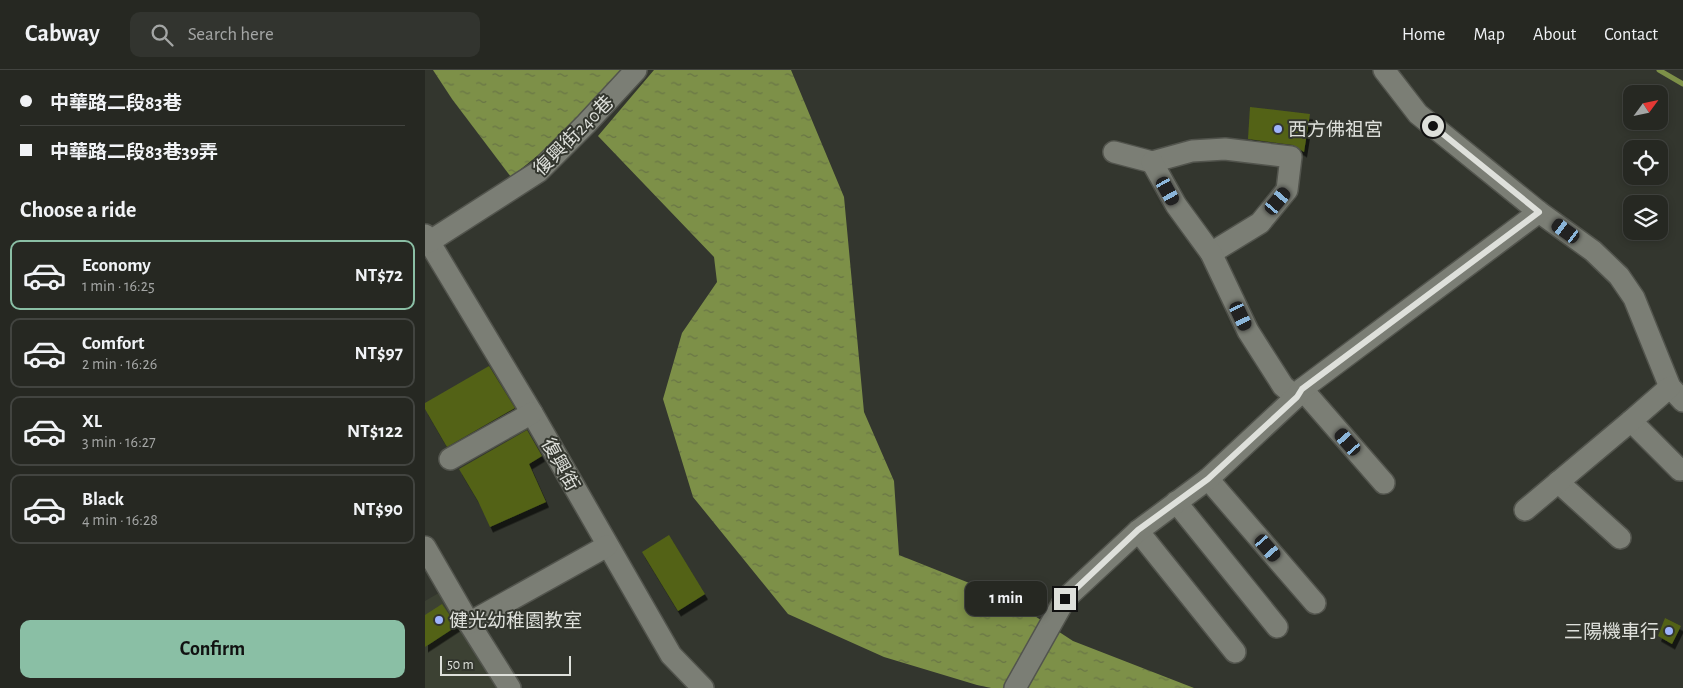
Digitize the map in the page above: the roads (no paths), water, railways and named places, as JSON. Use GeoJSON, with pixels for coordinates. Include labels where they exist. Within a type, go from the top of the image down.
{"type":"FeatureCollection","features":[{"type":"Feature","properties":{"kind":"street","name":"復興街240巷"},"geometry":{"type":"LineString","coordinates":[[427,238],[538,172],[636,70]]}},
{"type":"Feature","properties":{"kind":"street"},"geometry":{"type":"LineString","coordinates":[[1384,70],[1418,114],[1539,212],[1593,251],[1619,276],[1634,298],[1676,394],[1631,421],[1525,510]]}},
{"type":"Feature","properties":{"kind":"street"},"geometry":{"type":"LineString","coordinates":[[1114,152],[1152,162],[1191,151],[1225,149],[1291,157],[1287,190],[1282,197],[1260,223],[1211,253]]}},
{"type":"Feature","properties":{"kind":"street"},"geometry":{"type":"LineString","coordinates":[[1152,162],[1176,205],[1211,253],[1248,331],[1283,386],[1299,393],[1383,482]]}},
{"type":"Feature","properties":{"kind":"street"},"geometry":{"type":"LineString","coordinates":[[1017,683],[1065,599],[1138,530],[1208,479],[1299,393],[1539,212]]}},
{"type":"Feature","properties":{"kind":"street","name":"復興街"},"geometry":{"type":"LineString","coordinates":[[427,238],[532,413],[671,655],[703,688]]}},
{"type":"Feature","properties":{"kind":"street"},"geometry":{"type":"LineString","coordinates":[[450,459],[532,413]]}},
{"type":"Feature","properties":{"kind":"street"},"geometry":{"type":"LineString","coordinates":[[1631,421],[1680,470]]}},
{"type":"Feature","properties":{"kind":"street"},"geometry":{"type":"LineString","coordinates":[[1208,479],[1315,603]]}},
{"type":"Feature","properties":{"kind":"street"},"geometry":{"type":"LineString","coordinates":[[1558,482],[1620,538]]}},
{"type":"Feature","properties":{"kind":"street"},"geometry":{"type":"LineString","coordinates":[[1176,502],[1277,628]]}},
{"type":"Feature","properties":{"kind":"street"},"geometry":{"type":"LineString","coordinates":[[1138,530],[1235,652]]}},
{"type":"Feature","properties":{"kind":"street"},"geometry":{"type":"LineString","coordinates":[[469,623],[607,546]]}},
{"type":"Feature","properties":{"kind":"street"},"geometry":{"type":"LineString","coordinates":[[425,547],[469,623],[510,688]]}},
{"type":"Feature","properties":{"kind":"water"},"geometry":{"type":"Polygon","coordinates":[[[433,70],[622,70],[562,136],[511,177],[452,99],[433,70]]]}},
{"type":"Feature","properties":{"kind":"water"},"geometry":{"type":"Polygon","coordinates":[[[654,70],[791,70],[844,197],[864,412],[894,481],[899,555],[1007,598],[1073,641],[1194,688],[991,688],[884,657],[788,614],[693,497],[663,399],[682,333],[717,282],[714,257],[598,136],[654,70]]]}},
{"type":"Feature","properties":{"kind":"waterway"},"geometry":{"type":"LineString","coordinates":[[1659,70],[1683,84]]}},
{"type":"Feature","properties":{"kind":"place","name":"西方佛祖宮"},"geometry":{"type":"Point","coordinates":[1278,129]}},
{"type":"Feature","properties":{"kind":"place","name":"健光幼稚園教室"},"geometry":{"type":"Point","coordinates":[439,620]}},
{"type":"Feature","properties":{"kind":"place","name":"三陽機車行"},"geometry":{"type":"Point","coordinates":[1669,631]}}]}
